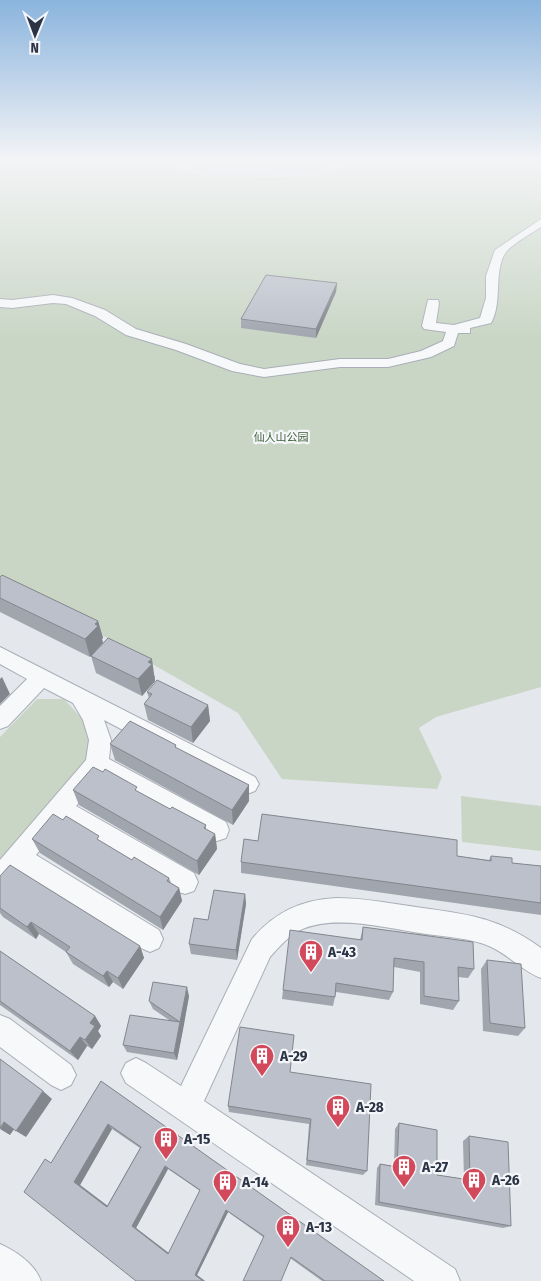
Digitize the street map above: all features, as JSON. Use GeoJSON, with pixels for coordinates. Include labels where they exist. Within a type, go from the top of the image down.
{"type":"FeatureCollection","features":[{"type":"Feature","properties":{"kind":"street"},"geometry":{"type":"LineString","coordinates":[[454,329],[486,320],[492,298],[492,276],[501,250],[541,222]]}},
{"type":"Feature","properties":{"kind":"street"},"geometry":{"type":"LineString","coordinates":[[0,303],[12,304],[53,299],[68,301],[100,313],[137,334],[181,347],[237,368],[264,373],[340,363],[388,363],[426,354],[449,343],[454,329]]}},
{"type":"Feature","properties":{"kind":"street"},"geometry":{"type":"LineString","coordinates":[[433,303],[429,326],[477,331]]}},
{"type":"Feature","properties":{"kind":"street"},"geometry":{"type":"LineString","coordinates":[[1,656],[248,784]]}},
{"type":"Feature","properties":{"kind":"street"},"geometry":{"type":"LineString","coordinates":[[0,720],[42,677]]}},
{"type":"Feature","properties":{"kind":"street"},"geometry":{"type":"LineString","coordinates":[[0,879],[97,764],[100,740],[93,718],[80,696]]}},
{"type":"Feature","properties":{"kind":"street"},"geometry":{"type":"LineString","coordinates":[[97,764],[217,830]]}},
{"type":"Feature","properties":{"kind":"street"},"geometry":{"type":"LineString","coordinates":[[59,809],[185,882]]}},
{"type":"Feature","properties":{"kind":"street"},"geometry":{"type":"LineString","coordinates":[[18,857],[150,940]]}},
{"type":"Feature","properties":{"kind":"street"},"geometry":{"type":"LineString","coordinates":[[186,1107],[261,948],[272,934],[286,923],[308,915],[332,911],[362,912],[465,926],[497,936],[541,965]]}},
{"type":"Feature","properties":{"kind":"street"},"geometry":{"type":"LineString","coordinates":[[0,1029],[61,1075]]}},
{"type":"Feature","properties":{"kind":"street"},"geometry":{"type":"LineString","coordinates":[[136,1072],[443,1281]]}},
{"type":"Feature","properties":{"kind":"street"},"geometry":{"type":"LineString","coordinates":[[0,1261],[24,1281]]}},
{"type":"Feature","properties":{"kind":"green space","name":"仙人山公园"},"geometry":{"type":"Polygon","coordinates":[[[0,220],[541,220],[541,687],[436,717],[419,728],[442,777],[437,789],[282,779],[238,713],[0,577],[0,220]]]}},
{"type":"Feature","properties":{"kind":"green space"},"geometry":{"type":"Polygon","coordinates":[[[37,699],[64,699],[83,720],[90,739],[85,766],[0,865],[0,737],[37,699]]]}},
{"type":"Feature","properties":{"kind":"green space"},"geometry":{"type":"Polygon","coordinates":[[[461,796],[541,806],[541,851],[462,842],[461,796]]]}},
{"type":"Feature","properties":{"kind":"building"},"geometry":{"type":"Polygon","coordinates":[[[266,275],[337,283],[316,329],[241,319],[266,275]]]}},
{"type":"Feature","properties":{"kind":"building"},"geometry":{"type":"Polygon","coordinates":[[[2,575],[98,621],[95,624],[98,626],[85,639],[0,598],[0,577],[2,575]]]}},
{"type":"Feature","properties":{"kind":"building"},"geometry":{"type":"Polygon","coordinates":[[[108,638],[152,659],[148,662],[152,664],[138,679],[91,656],[108,638]]]}},
{"type":"Feature","properties":{"kind":"building"},"geometry":{"type":"Polygon","coordinates":[[[157,680],[208,705],[191,727],[144,704],[152,694],[147,692],[157,680]]]}},
{"type":"Feature","properties":{"kind":"building"},"geometry":{"type":"Polygon","coordinates":[[[130,721],[176,745],[175,747],[249,785],[232,810],[110,744],[130,721]]]}},
{"type":"Feature","properties":{"kind":"building"},"geometry":{"type":"Polygon","coordinates":[[[93,767],[103,772],[105,769],[137,787],[135,790],[170,809],[172,807],[206,825],[204,828],[215,834],[197,861],[73,790],[93,767]]]}},
{"type":"Feature","properties":{"kind":"building"},"geometry":{"type":"Polygon","coordinates":[[[53,814],[63,820],[66,816],[99,836],[97,839],[132,860],[134,857],[169,878],[167,881],[179,888],[160,917],[32,839],[53,814]]]}},
{"type":"Feature","properties":{"kind":"building"},"geometry":{"type":"Polygon","coordinates":[[[262,814],[457,840],[457,856],[491,861],[491,856],[512,858],[512,863],[541,866],[541,903],[241,862],[244,839],[258,841],[262,814]]]}},
{"type":"Feature","properties":{"kind":"building"},"geometry":{"type":"Polygon","coordinates":[[[10,865],[140,946],[118,978],[107,971],[103,976],[66,952],[70,947],[31,922],[27,927],[0,908],[0,876],[10,865]]]}},
{"type":"Feature","properties":{"kind":"building"},"geometry":{"type":"Polygon","coordinates":[[[214,890],[245,894],[236,950],[189,944],[194,918],[208,920],[214,890]]]}},
{"type":"Feature","properties":{"kind":"building"},"geometry":{"type":"Polygon","coordinates":[[[363,927],[473,942],[474,969],[458,967],[459,1001],[424,996],[424,962],[394,958],[393,992],[336,983],[335,997],[283,990],[290,930],[362,940],[363,927]]]}},
{"type":"Feature","properties":{"kind":"building"},"geometry":{"type":"Polygon","coordinates":[[[0,951],[95,1016],[90,1023],[95,1026],[85,1040],[80,1037],[70,1051],[0,1001],[0,951]]]}},
{"type":"Feature","properties":{"kind":"building"},"geometry":{"type":"Polygon","coordinates":[[[487,960],[521,964],[525,1028],[490,1023],[487,960]]]}},
{"type":"Feature","properties":{"kind":"building"},"geometry":{"type":"Polygon","coordinates":[[[153,982],[187,987],[180,1022],[149,1001],[153,982]]]}},
{"type":"Feature","properties":{"kind":"building"},"geometry":{"type":"Polygon","coordinates":[[[130,1015],[180,1022],[174,1053],[123,1045],[130,1015]]]}},
{"type":"Feature","properties":{"kind":"building"},"geometry":{"type":"Polygon","coordinates":[[[240,1027],[294,1035],[290,1072],[371,1084],[367,1171],[307,1160],[311,1119],[228,1106],[240,1027]]]}},
{"type":"Feature","properties":{"kind":"building"},"geometry":{"type":"Polygon","coordinates":[[[0,1059],[43,1091],[16,1131],[4,1122],[0,1128],[0,1059]]]}},
{"type":"Feature","properties":{"kind":"building"},"geometry":{"type":"Polygon","coordinates":[[[101,1081],[384,1281],[325,1281],[291,1257],[281,1281],[243,1281],[264,1236],[226,1210],[195,1275],[203,1281],[136,1281],[24,1192],[45,1159],[51,1163],[101,1081]],[[108,1124],[74,1182],[107,1207],[141,1147],[108,1124]],[[165,1166],[132,1226],[168,1254],[200,1190],[165,1166]]]}},
{"type":"Feature","properties":{"kind":"building"},"geometry":{"type":"Polygon","coordinates":[[[399,1123],[437,1130],[437,1175],[470,1180],[469,1136],[508,1142],[511,1226],[379,1202],[380,1164],[397,1167],[399,1123]]]}},
{"type":"Feature","properties":{"kind":"place","name":"A-43"},"geometry":{"type":"Point","coordinates":[311,973]}},
{"type":"Feature","properties":{"kind":"place","name":"A-29"},"geometry":{"type":"Point","coordinates":[262,1077]}},
{"type":"Feature","properties":{"kind":"place","name":"A-28"},"geometry":{"type":"Point","coordinates":[338,1128]}},
{"type":"Feature","properties":{"kind":"place","name":"A-15"},"geometry":{"type":"Point","coordinates":[166,1160]}},
{"type":"Feature","properties":{"kind":"place","name":"A-27"},"geometry":{"type":"Point","coordinates":[404,1188]}},
{"type":"Feature","properties":{"kind":"place","name":"A-26"},"geometry":{"type":"Point","coordinates":[474,1201]}},
{"type":"Feature","properties":{"kind":"place","name":"A-14"},"geometry":{"type":"Point","coordinates":[225,1203]}},
{"type":"Feature","properties":{"kind":"place","name":"A-13"},"geometry":{"type":"Point","coordinates":[288,1248]}}]}
